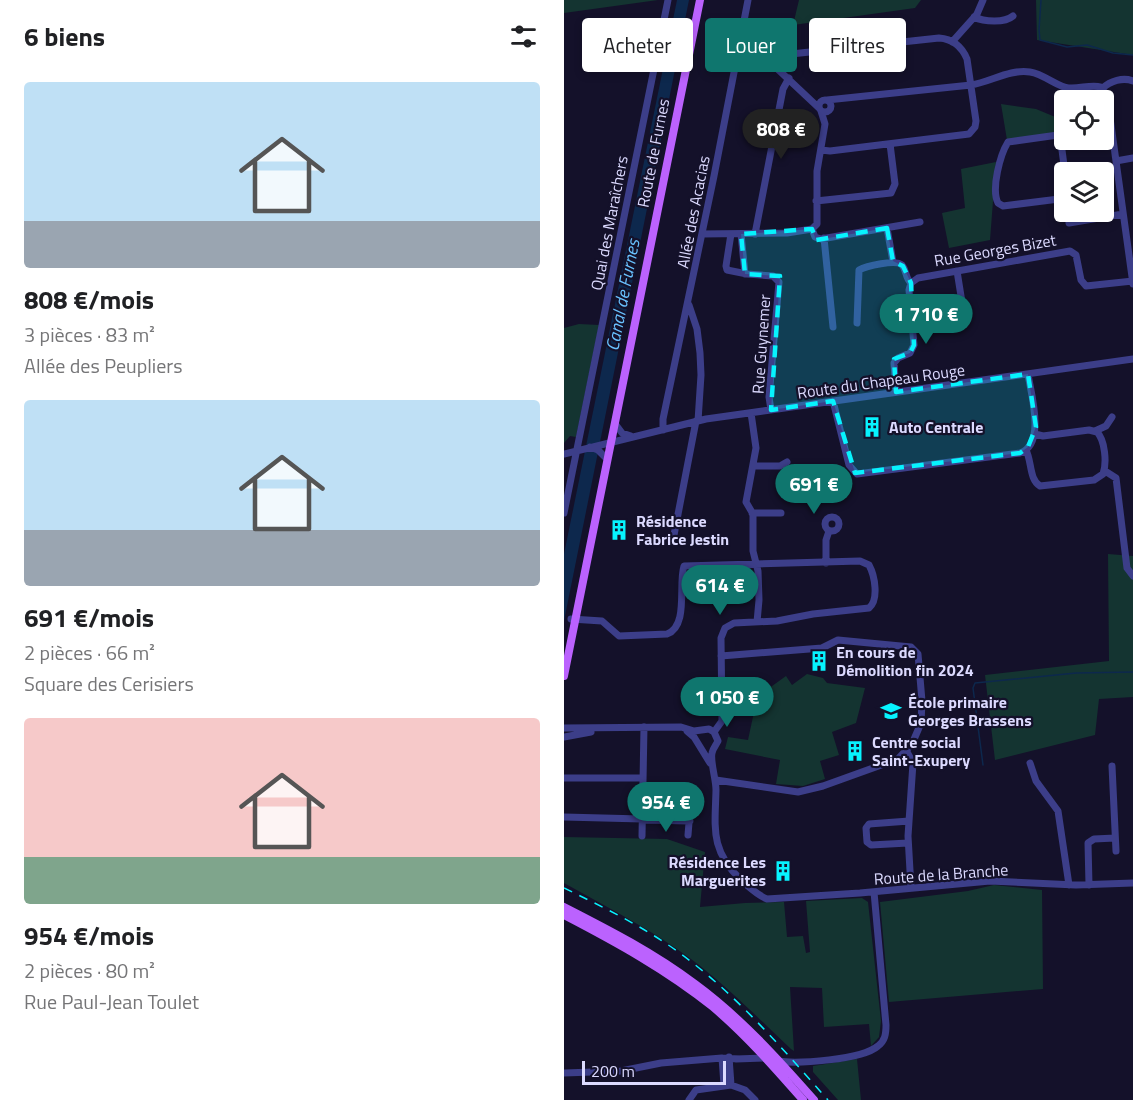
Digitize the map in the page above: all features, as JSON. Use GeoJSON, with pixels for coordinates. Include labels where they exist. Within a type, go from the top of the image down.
{"type":"FeatureCollection","features":[{"type":"Feature","properties":{"kind":"main road","name":"Route de Furnes"},"geometry":{"type":"LineString","coordinates":[[564,654],[573,620],[605,447],[616,425],[629,348],[700,0]]}},
{"type":"Feature","properties":{"kind":"main road","name":"Route de Furnes"},"geometry":{"type":"LineString","coordinates":[[564,676],[605,447],[629,348]]}},
{"type":"Feature","properties":{"kind":"main road"},"geometry":{"type":"LineString","coordinates":[[564,907],[645,950],[691,980],[734,1015],[803,1100]]}},
{"type":"Feature","properties":{"kind":"main road"},"geometry":{"type":"LineString","coordinates":[[567,916],[630,950],[675,979],[718,1011],[814,1100]]}},
{"type":"Feature","properties":{"kind":"street","name":"Quai des Maraîchers"},"geometry":{"type":"LineString","coordinates":[[564,513],[668,0]]}},
{"type":"Feature","properties":{"kind":"street","name":"Allée des Acacias"},"geometry":{"type":"LineString","coordinates":[[745,18],[748,0]]}},
{"type":"Feature","properties":{"kind":"street"},"geometry":{"type":"LineString","coordinates":[[952,42],[974,17],[983,0]]}},
{"type":"Feature","properties":{"kind":"street"},"geometry":{"type":"LineString","coordinates":[[974,17],[980,20],[1006,20],[1013,16]]}},
{"type":"Feature","properties":{"kind":"street"},"geometry":{"type":"LineString","coordinates":[[797,53],[938,39],[952,42],[961,48],[965,55],[976,123],[969,134],[830,151],[821,150]]}},
{"type":"Feature","properties":{"kind":"street","name":"Allée des Acacias"},"geometry":{"type":"LineString","coordinates":[[663,430],[663,418],[690,296],[734,72]]}},
{"type":"Feature","properties":{"kind":"street"},"geometry":{"type":"LineString","coordinates":[[782,72],[820,109],[827,112],[828,104]]}},
{"type":"Feature","properties":{"kind":"street"},"geometry":{"type":"LineString","coordinates":[[824,132],[825,119],[819,103],[828,104],[840,100],[986,83],[1005,74],[1026,72],[1046,77],[1066,88],[1096,86],[1102,88],[1113,81],[1128,79],[1133,81]]}},
{"type":"Feature","properties":{"kind":"street"},"geometry":{"type":"LineString","coordinates":[[755,234],[783,89],[789,78]]}},
{"type":"Feature","properties":{"kind":"street"},"geometry":{"type":"LineString","coordinates":[[800,90],[828,104]]}},
{"type":"Feature","properties":{"kind":"street"},"geometry":{"type":"LineString","coordinates":[[702,234],[787,233],[812,230],[816,224],[817,174],[828,104]]}},
{"type":"Feature","properties":{"kind":"street"},"geometry":{"type":"LineString","coordinates":[[1054,136],[1008,142],[999,165],[995,199],[999,204],[1005,206],[1054,200]]}},
{"type":"Feature","properties":{"kind":"street"},"geometry":{"type":"LineString","coordinates":[[816,201],[891,193],[895,184],[890,144]]}},
{"type":"Feature","properties":{"kind":"street"},"geometry":{"type":"LineString","coordinates":[[1113,150],[1133,283]]}},
{"type":"Feature","properties":{"kind":"street"},"geometry":{"type":"LineString","coordinates":[[1116,161],[1133,158]]}},
{"type":"Feature","properties":{"kind":"street"},"geometry":{"type":"LineString","coordinates":[[1070,224],[1123,214]]}},
{"type":"Feature","properties":{"kind":"street"},"geometry":{"type":"LineString","coordinates":[[812,230],[815,237],[824,238],[920,222]]}},
{"type":"Feature","properties":{"kind":"street"},"geometry":{"type":"LineString","coordinates":[[888,228],[893,262]]}},
{"type":"Feature","properties":{"kind":"street"},"geometry":{"type":"LineString","coordinates":[[731,234],[726,269],[745,274],[741,234]]}},
{"type":"Feature","properties":{"kind":"street"},"geometry":{"type":"LineString","coordinates":[[824,238],[833,327]]}},
{"type":"Feature","properties":{"kind":"street","name":"Rue Georges Bizet"},"geometry":{"type":"LineString","coordinates":[[911,283],[918,278],[1070,251],[1076,255],[1081,280],[1086,286],[1133,283]]}},
{"type":"Feature","properties":{"kind":"street"},"geometry":{"type":"LineString","coordinates":[[857,323],[858,271],[864,267],[893,262],[903,266],[906,278],[911,283],[909,290],[914,347],[910,353],[900,357],[894,363],[896,392]]}},
{"type":"Feature","properties":{"kind":"street"},"geometry":{"type":"LineString","coordinates":[[957,271],[965,321]]}},
{"type":"Feature","properties":{"kind":"street","name":"Rue Guynemer"},"geometry":{"type":"LineString","coordinates":[[745,274],[773,276],[779,282],[769,397],[771,410]]}},
{"type":"Feature","properties":{"kind":"street"},"geometry":{"type":"LineString","coordinates":[[674,535],[695,422],[701,365],[694,318],[690,309],[690,296]]}},
{"type":"Feature","properties":{"kind":"street"},"geometry":{"type":"LineString","coordinates":[[685,317],[694,318]]}},
{"type":"Feature","properties":{"kind":"street","name":"Route du Chapeau Rouge"},"geometry":{"type":"LineString","coordinates":[[564,454],[590,447],[605,447],[634,436],[695,422],[1133,359]]}},
{"type":"Feature","properties":{"kind":"street"},"geometry":{"type":"LineString","coordinates":[[833,401],[849,465],[857,474],[1020,453],[1026,450],[1035,434],[1036,425],[1028,374]]}},
{"type":"Feature","properties":{"kind":"street"},"geometry":{"type":"LineString","coordinates":[[751,413],[756,447],[746,502],[752,513],[760,622]]}},
{"type":"Feature","properties":{"kind":"street"},"geometry":{"type":"LineString","coordinates":[[1095,431],[1107,425],[1112,417]]}},
{"type":"Feature","properties":{"kind":"street"},"geometry":{"type":"LineString","coordinates":[[616,425],[623,434],[634,436]]}},
{"type":"Feature","properties":{"kind":"street"},"geometry":{"type":"LineString","coordinates":[[1026,450],[1030,458],[1034,481],[1042,486],[1096,480],[1105,471],[1101,436],[1095,431],[1043,436],[1035,434]]}},
{"type":"Feature","properties":{"kind":"street"},"geometry":{"type":"LineString","coordinates":[[753,466],[780,466],[788,462]]}},
{"type":"Feature","properties":{"kind":"street"},"geometry":{"type":"LineString","coordinates":[[1105,471],[1116,478],[1127,568],[1133,576]]}},
{"type":"Feature","properties":{"kind":"street"},"geometry":{"type":"LineString","coordinates":[[752,513],[781,513]]}},
{"type":"Feature","properties":{"kind":"street"},"geometry":{"type":"LineString","coordinates":[[826,563],[826,540],[829,531]]}},
{"type":"Feature","properties":{"kind":"street"},"geometry":{"type":"LineString","coordinates":[[573,620],[602,621],[619,636],[667,634],[674,631],[678,625],[684,566],[863,561],[868,564],[872,571],[875,597],[873,605],[865,610],[823,612],[760,622],[734,623],[726,627],[721,635],[722,720],[714,732]]}},
{"type":"Feature","properties":{"kind":"street"},"geometry":{"type":"LineString","coordinates":[[716,778],[785,792],[801,792],[880,767],[907,752],[920,729],[922,706],[918,654],[907,646],[838,640],[822,648],[721,656]]}},
{"type":"Feature","properties":{"kind":"street"},"geometry":{"type":"LineString","coordinates":[[564,737],[614,727]]}},
{"type":"Feature","properties":{"kind":"street"},"geometry":{"type":"LineString","coordinates":[[642,836],[644,727]]}},
{"type":"Feature","properties":{"kind":"street"},"geometry":{"type":"LineString","coordinates":[[676,727],[691,734],[709,759],[716,778]]}},
{"type":"Feature","properties":{"kind":"street"},"geometry":{"type":"LineString","coordinates":[[564,728],[676,727],[694,731],[709,729],[714,732],[718,741],[711,757],[716,778]]}},
{"type":"Feature","properties":{"kind":"street"},"geometry":{"type":"LineString","coordinates":[[699,745],[698,735],[703,730]]}},
{"type":"Feature","properties":{"kind":"street"},"geometry":{"type":"LineString","coordinates":[[699,745],[708,751],[714,748]]}},
{"type":"Feature","properties":{"kind":"street"},"geometry":{"type":"LineString","coordinates":[[907,752],[913,763],[908,843],[911,888]]}},
{"type":"Feature","properties":{"kind":"street"},"geometry":{"type":"LineString","coordinates":[[1030,763],[1036,781],[1058,811],[1069,885]]}},
{"type":"Feature","properties":{"kind":"street"},"geometry":{"type":"LineString","coordinates":[[1112,766],[1116,851]]}},
{"type":"Feature","properties":{"kind":"street"},"geometry":{"type":"LineString","coordinates":[[564,778],[643,778]]}},
{"type":"Feature","properties":{"kind":"street","name":"Route de la Branche"},"geometry":{"type":"LineString","coordinates":[[716,778],[715,830],[718,848],[732,871],[753,890],[770,899],[874,892],[990,880],[1069,885],[1133,883]]}},
{"type":"Feature","properties":{"kind":"street"},"geometry":{"type":"LineString","coordinates":[[643,791],[687,791]]}},
{"type":"Feature","properties":{"kind":"street"},"geometry":{"type":"LineString","coordinates":[[688,836],[690,810]]}},
{"type":"Feature","properties":{"kind":"street"},"geometry":{"type":"LineString","coordinates":[[564,817],[690,821]]}},
{"type":"Feature","properties":{"kind":"street"},"geometry":{"type":"LineString","coordinates":[[908,843],[871,845],[867,842],[866,829],[869,824],[909,821]]}},
{"type":"Feature","properties":{"kind":"street"},"geometry":{"type":"LineString","coordinates":[[1089,885],[1087,847],[1089,842],[1094,838],[1115,838]]}},
{"type":"Feature","properties":{"kind":"street"},"geometry":{"type":"LineString","coordinates":[[564,1073],[617,1071],[661,1063],[729,1058],[815,1061],[871,1051],[882,1042],[886,1028],[874,892]]}},
{"type":"Feature","properties":{"kind":"street"},"geometry":{"type":"LineString","coordinates":[[729,1058],[758,1061],[771,1059]]}},
{"type":"Feature","properties":{"kind":"street"},"geometry":{"type":"LineString","coordinates":[[728,1085],[729,1058]]}},
{"type":"Feature","properties":{"kind":"street"},"geometry":{"type":"LineString","coordinates":[[689,1100],[696,1090],[728,1085],[755,1100]]}},
{"type":"Feature","properties":{"kind":"highlighted area"},"geometry":{"type":"Polygon","coordinates":[[[887,228],[893,261],[903,266],[911,283],[914,345],[910,353],[894,359],[896,392],[1028,374],[1036,427],[1028,447],[1020,453],[855,473],[833,401],[771,410],[780,276],[745,274],[741,234],[812,229],[816,240],[887,228]]]}},
{"type":"Feature","properties":{"kind":"green space"},"geometry":{"type":"Polygon","coordinates":[[[564,0],[658,0],[564,13],[564,0]]]}},
{"type":"Feature","properties":{"kind":"green space"},"geometry":{"type":"Polygon","coordinates":[[[799,0],[921,0],[915,8],[843,18],[809,18],[809,23],[797,24],[797,18],[795,18],[799,0]]]}},
{"type":"Feature","properties":{"kind":"green space"},"geometry":{"type":"Polygon","coordinates":[[[1036,0],[1133,0],[1133,55],[1037,40],[1036,0]]]}},
{"type":"Feature","properties":{"kind":"green space"},"geometry":{"type":"Polygon","coordinates":[[[1001,104],[1036,109],[1054,116],[1054,134],[1007,140],[1001,104]]]}},
{"type":"Feature","properties":{"kind":"green space"},"geometry":{"type":"Polygon","coordinates":[[[996,162],[990,240],[949,248],[942,213],[965,208],[961,169],[996,162]]]}},
{"type":"Feature","properties":{"kind":"green space"},"geometry":{"type":"Polygon","coordinates":[[[579,324],[599,325],[576,437],[570,436],[564,443],[564,328],[579,324]]]}},
{"type":"Feature","properties":{"kind":"green space"},"geometry":{"type":"Polygon","coordinates":[[[1108,554],[1133,556],[1133,697],[1099,699],[1095,735],[995,760],[985,675],[1109,661],[1108,554]]]}},
{"type":"Feature","properties":{"kind":"green space"},"geometry":{"type":"Polygon","coordinates":[[[807,674],[823,678],[827,683],[865,688],[856,723],[832,732],[839,755],[820,761],[825,779],[803,786],[776,784],[780,760],[725,749],[728,737],[748,740],[754,712],[767,703],[761,694],[786,676],[792,685],[807,674]]]}},
{"type":"Feature","properties":{"kind":"green space"},"geometry":{"type":"Polygon","coordinates":[[[564,837],[667,839],[705,852],[700,907],[784,902],[787,937],[803,936],[806,953],[810,952],[806,901],[862,898],[868,902],[881,1021],[879,1037],[871,1046],[869,1024],[824,1027],[822,988],[790,987],[794,1051],[730,991],[676,948],[564,883],[564,837]]]}},
{"type":"Feature","properties":{"kind":"green space"},"geometry":{"type":"Polygon","coordinates":[[[994,885],[1042,890],[1043,989],[889,1002],[880,902],[968,891],[994,885]]]}},
{"type":"Feature","properties":{"kind":"green space"},"geometry":{"type":"Polygon","coordinates":[[[857,1059],[861,1100],[838,1100],[813,1072],[813,1066],[857,1059]]]}},
{"type":"Feature","properties":{"kind":"water"},"geometry":{"type":"Polygon","coordinates":[[[677,0],[689,0],[685,18],[673,18],[677,0]]]}},
{"type":"Feature","properties":{"kind":"water","name":"Canal de Furnes"},"geometry":{"type":"Polygon","coordinates":[[[662,72],[675,72],[564,621],[564,554],[662,72]]]}},
{"type":"Feature","properties":{"kind":"waterway"},"geometry":{"type":"LineString","coordinates":[[1041,0],[1040,40],[1067,47],[1087,45],[1113,53],[1133,55]]}},
{"type":"Feature","properties":{"kind":"waterway"},"geometry":{"type":"LineString","coordinates":[[983,765],[973,688],[975,683],[1076,673],[1133,672]]}},
{"type":"Feature","properties":{"kind":"railway"},"geometry":{"type":"LineString","coordinates":[[564,888],[650,933],[698,967],[757,1021],[828,1100]]}},
{"type":"Feature","properties":{"kind":"place","name":"Auto Centrale"},"geometry":{"type":"Point","coordinates":[872,427]}},
{"type":"Feature","properties":{"kind":"place","name":"Résidence Fabrice Jestin"},"geometry":{"type":"Point","coordinates":[619,530]}},
{"type":"Feature","properties":{"kind":"place","name":"En cours de Démolition fin 2024"},"geometry":{"type":"Point","coordinates":[819,661]}},
{"type":"Feature","properties":{"kind":"place","name":"École primaire Georges Brassens"},"geometry":{"type":"Point","coordinates":[891,711]}},
{"type":"Feature","properties":{"kind":"place","name":"Centre social Saint-Exupery"},"geometry":{"type":"Point","coordinates":[855,751]}},
{"type":"Feature","properties":{"kind":"place","name":"Résidence Les Marguerites"},"geometry":{"type":"Point","coordinates":[783,871]}}]}
